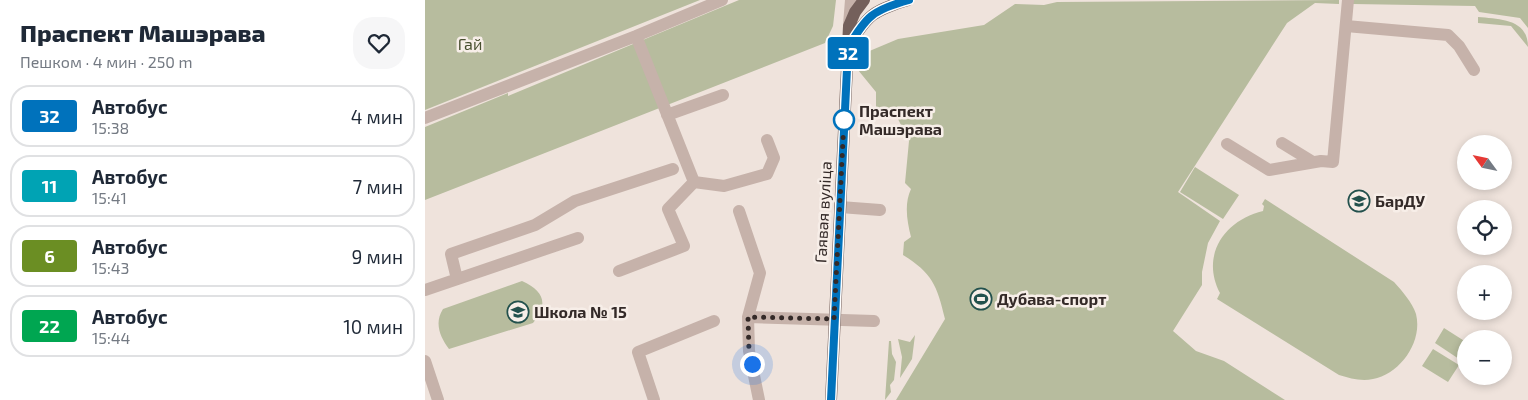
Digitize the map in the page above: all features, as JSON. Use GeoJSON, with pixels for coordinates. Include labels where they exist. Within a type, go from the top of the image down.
{"type":"FeatureCollection","features":[{"type":"Feature","properties":{"kind":"main road"},"geometry":{"type":"LineString","coordinates":[[849,26],[855,12],[864,0]]}},
{"type":"Feature","properties":{"kind":"main road"},"geometry":{"type":"LineString","coordinates":[[848,48],[867,19],[882,8],[908,0]]}},
{"type":"Feature","properties":{"kind":"main road","name":"Гаявая вуліца"},"geometry":{"type":"LineString","coordinates":[[831,400],[849,26]]}},
{"type":"Feature","properties":{"kind":"street"},"geometry":{"type":"LineString","coordinates":[[425,118],[722,0]]}},
{"type":"Feature","properties":{"kind":"street"},"geometry":{"type":"LineString","coordinates":[[849,26],[851,0]]}},
{"type":"Feature","properties":{"kind":"street"},"geometry":{"type":"LineString","coordinates":[[1227,144],[1269,170],[1313,162],[1333,162],[1348,0]]}},
{"type":"Feature","properties":{"kind":"street"},"geometry":{"type":"LineString","coordinates":[[1346,26],[1448,35],[1459,46],[1474,70]]}},
{"type":"Feature","properties":{"kind":"street"},"geometry":{"type":"LineString","coordinates":[[635,36],[694,182]]}},
{"type":"Feature","properties":{"kind":"street"},"geometry":{"type":"LineString","coordinates":[[667,115],[723,95]]}},
{"type":"Feature","properties":{"kind":"street"},"geometry":{"type":"LineString","coordinates":[[694,182],[724,186],[767,174],[774,158],[767,140]]}},
{"type":"Feature","properties":{"kind":"street"},"geometry":{"type":"LineString","coordinates":[[1282,143],[1313,162]]}},
{"type":"Feature","properties":{"kind":"street"},"geometry":{"type":"LineString","coordinates":[[457,279],[451,254],[535,225],[575,201],[673,169]]}},
{"type":"Feature","properties":{"kind":"street"},"geometry":{"type":"LineString","coordinates":[[619,271],[684,246],[668,208],[694,182]]}},
{"type":"Feature","properties":{"kind":"street"},"geometry":{"type":"LineString","coordinates":[[840,207],[880,210]]}},
{"type":"Feature","properties":{"kind":"street"},"geometry":{"type":"LineString","coordinates":[[739,211],[760,273],[748,317],[749,351],[759,400]]}},
{"type":"Feature","properties":{"kind":"street"},"geometry":{"type":"LineString","coordinates":[[425,290],[578,238]]}},
{"type":"Feature","properties":{"kind":"street"},"geometry":{"type":"LineString","coordinates":[[748,317],[874,321]]}},
{"type":"Feature","properties":{"kind":"street"},"geometry":{"type":"LineString","coordinates":[[654,400],[638,352],[715,321]]}},
{"type":"Feature","properties":{"kind":"street"},"geometry":{"type":"LineString","coordinates":[[425,361],[438,400]]}},
{"type":"Feature","properties":{"kind":"green space","name":"Гай"},"geometry":{"type":"Polygon","coordinates":[[[425,0],[700,0],[425,110],[425,0]]]}},
{"type":"Feature","properties":{"kind":"green space"},"geometry":{"type":"Polygon","coordinates":[[[739,0],[836,0],[833,26],[825,43],[425,200],[425,127],[508,93],[508,96],[739,0]]]}},
{"type":"Feature","properties":{"kind":"green space"},"geometry":{"type":"Polygon","coordinates":[[[1339,0],[1339,4],[1315,3],[1287,23],[1178,192],[1220,221],[1208,243],[1202,272],[1202,285],[1173,331],[1196,351],[1224,361],[1285,400],[896,400],[945,319],[932,281],[921,268],[903,255],[904,242],[911,237],[907,219],[907,207],[911,189],[905,183],[909,141],[898,119],[876,108],[876,92],[858,70],[860,55],[898,39],[984,25],[1015,4],[1339,0]]]}},
{"type":"Feature","properties":{"kind":"green space"},"geometry":{"type":"Polygon","coordinates":[[[1353,0],[1528,0],[1528,28],[1520,18],[1479,12],[1475,6],[1353,4],[1353,0]]]}},
{"type":"Feature","properties":{"kind":"green space"},"geometry":{"type":"Polygon","coordinates":[[[1478,17],[1503,20],[1518,26],[1527,38],[1528,47],[1511,26],[1478,23],[1478,17]]]}},
{"type":"Feature","properties":{"kind":"green space"},"geometry":{"type":"Polygon","coordinates":[[[1195,167],[1239,195],[1223,219],[1180,192],[1195,167]]]}},
{"type":"Feature","properties":{"kind":"green space"},"geometry":{"type":"Polygon","coordinates":[[[1265,199],[1394,282],[1407,297],[1416,314],[1416,335],[1413,346],[1407,355],[1392,371],[1369,380],[1339,375],[1217,299],[1220,293],[1213,265],[1220,241],[1237,222],[1263,211],[1264,206],[1262,204],[1265,199]]]}},
{"type":"Feature","properties":{"kind":"green space"},"geometry":{"type":"Polygon","coordinates":[[[522,281],[535,289],[542,299],[541,310],[533,323],[449,349],[439,330],[439,319],[443,309],[522,281]]]}},
{"type":"Feature","properties":{"kind":"green space"},"geometry":{"type":"Polygon","coordinates":[[[1444,328],[1457,336],[1457,358],[1435,343],[1444,328]]]}},
{"type":"Feature","properties":{"kind":"green space"},"geometry":{"type":"Polygon","coordinates":[[[915,335],[912,359],[900,378],[902,357],[898,339],[910,342],[915,335]]]}},
{"type":"Feature","properties":{"kind":"green space"},"geometry":{"type":"Polygon","coordinates":[[[889,341],[891,341],[892,354],[896,362],[894,380],[890,385],[891,392],[885,400],[889,341]]]}},
{"type":"Feature","properties":{"kind":"green space"},"geometry":{"type":"Polygon","coordinates":[[[1433,349],[1457,364],[1457,368],[1448,382],[1422,366],[1433,349]]]}},
{"type":"Feature","properties":{"kind":"bus line","name":"32"},"geometry":{"type":"LineString","coordinates":[[831,400],[848,48],[867,19],[882,8],[909,0]]}},
{"type":"Feature","properties":{"kind":"place","name":"Праспект Машэрава"},"geometry":{"type":"Point","coordinates":[844,120]}},
{"type":"Feature","properties":{"kind":"place","name":"БарДУ"},"geometry":{"type":"Point","coordinates":[1359,201]}},
{"type":"Feature","properties":{"kind":"place","name":"Дубава-спорт"},"geometry":{"type":"Point","coordinates":[981,299]}},
{"type":"Feature","properties":{"kind":"place","name":"Школа № 15"},"geometry":{"type":"Point","coordinates":[518,312]}},
{"type":"Feature","properties":{"kind":"route"},"geometry":{"type":"LineString","coordinates":[[752,364],[749,351],[748,317],[834,319],[844,120]]}}]}
